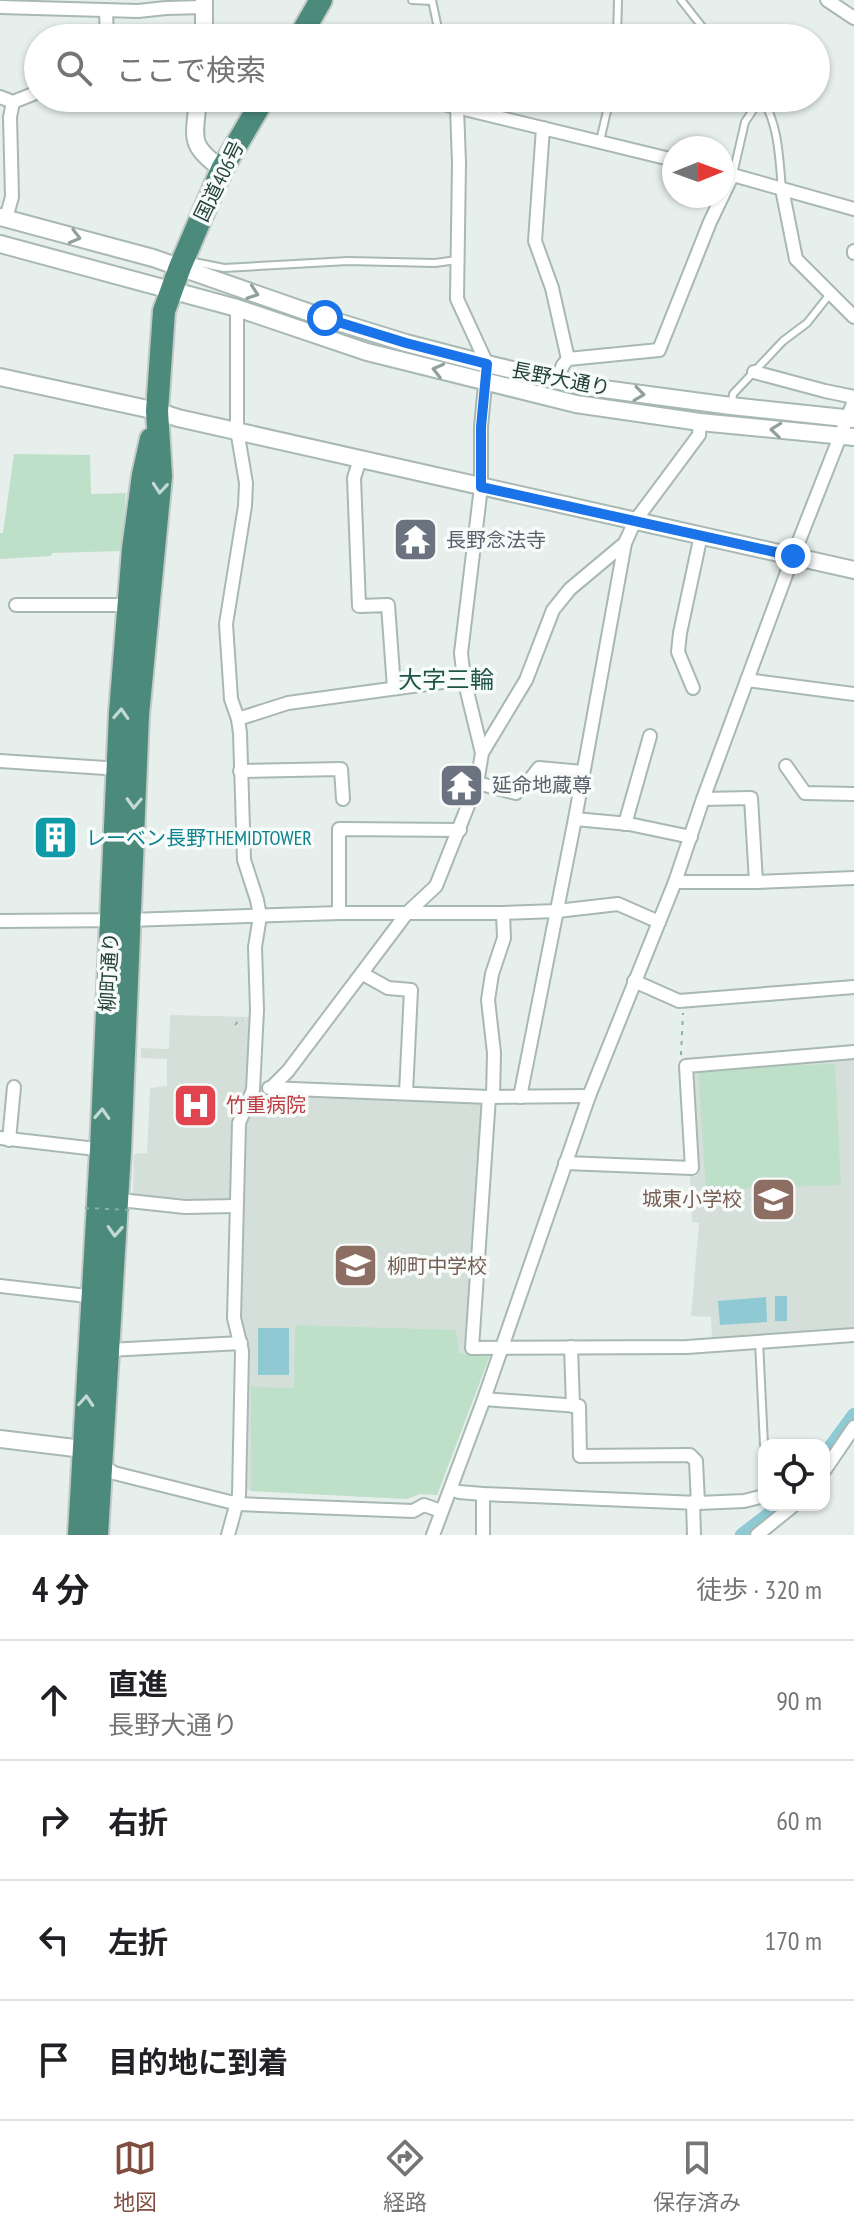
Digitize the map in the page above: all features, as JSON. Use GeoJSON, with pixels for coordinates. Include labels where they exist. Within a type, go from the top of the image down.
{"type":"FeatureCollection","features":[{"type":"Feature","properties":{"kind":"highway"},"geometry":{"type":"LineString","coordinates":[[307,24],[321,0]]}},
{"type":"Feature","properties":{"kind":"highway","name":"国道406号"},"geometry":{"type":"LineString","coordinates":[[181,263],[222,169],[256,112]]}},
{"type":"Feature","properties":{"kind":"highway","name":"柳町通り"},"geometry":{"type":"LineString","coordinates":[[79,1535],[83,1449],[102,1297],[127,770],[138,715],[138,606],[161,476],[157,411],[164,311],[181,263]]}},
{"type":"Feature","properties":{"kind":"highway","name":"柳町通り"},"geometry":{"type":"LineString","coordinates":[[97,1535],[108,1350],[102,1297]]}},
{"type":"Feature","properties":{"kind":"street"},"geometry":{"type":"LineString","coordinates":[[827,0],[854,18]]}},
{"type":"Feature","properties":{"kind":"street"},"geometry":{"type":"LineString","coordinates":[[0,7],[106,11],[157,4],[204,3],[204,24]]}},
{"type":"Feature","properties":{"kind":"street"},"geometry":{"type":"LineString","coordinates":[[106,11],[106,24]]}},
{"type":"Feature","properties":{"kind":"street"},"geometry":{"type":"LineString","coordinates":[[0,97],[13,102],[24,98]]}},
{"type":"Feature","properties":{"kind":"street"},"geometry":{"type":"LineString","coordinates":[[3,218],[12,197],[10,117],[13,102]]}},
{"type":"Feature","properties":{"kind":"street"},"geometry":{"type":"LineString","coordinates":[[197,112],[195,141],[200,152],[222,169]]}},
{"type":"Feature","properties":{"kind":"street"},"geometry":{"type":"LineString","coordinates":[[456,112],[457,299],[486,373],[481,427],[481,487],[461,653],[464,679],[482,753]]}},
{"type":"Feature","properties":{"kind":"street"},"geometry":{"type":"LineString","coordinates":[[487,112],[662,157]]}},
{"type":"Feature","properties":{"kind":"street"},"geometry":{"type":"LineString","coordinates":[[543,128],[535,241],[552,288],[568,359]]}},
{"type":"Feature","properties":{"kind":"street"},"geometry":{"type":"LineString","coordinates":[[734,175],[854,209]]}},
{"type":"Feature","properties":{"kind":"street"},"geometry":{"type":"LineString","coordinates":[[782,189],[796,259],[854,317]]}},
{"type":"Feature","properties":{"kind":"street"},"geometry":{"type":"LineString","coordinates":[[557,380],[568,359],[659,350],[715,208]]}},
{"type":"Feature","properties":{"kind":"street","name":"長野大通り"},"geometry":{"type":"LineString","coordinates":[[3,218],[181,263],[325,318],[406,343],[576,404],[700,422],[847,437]]}},
{"type":"Feature","properties":{"kind":"street","name":"長野大通り"},"geometry":{"type":"LineString","coordinates":[[0,244],[237,308],[367,352],[581,386],[851,418]]}},
{"type":"Feature","properties":{"kind":"street"},"geometry":{"type":"LineString","coordinates":[[228,1535],[238,1504],[242,1367],[241,1343],[234,1318],[239,1123],[253,1090],[257,1010],[255,947],[260,916],[244,860],[238,719],[231,699],[226,637],[246,483],[237,430],[237,308]]}},
{"type":"Feature","properties":{"kind":"street"},"geometry":{"type":"LineString","coordinates":[[433,1535],[484,1399],[589,1096],[675,882],[793,556],[847,437],[854,399],[754,372]]}},
{"type":"Feature","properties":{"kind":"street"},"geometry":{"type":"LineString","coordinates":[[0,377],[854,570]]}},
{"type":"Feature","properties":{"kind":"street"},"geometry":{"type":"LineString","coordinates":[[520,1097],[625,543],[635,521],[699,435],[700,422]]}},
{"type":"Feature","properties":{"kind":"street"},"geometry":{"type":"LineString","coordinates":[[360,459],[354,478],[359,606],[388,605],[394,688]]}},
{"type":"Feature","properties":{"kind":"street"},"geometry":{"type":"LineString","coordinates":[[693,688],[678,652],[701,535]]}},
{"type":"Feature","properties":{"kind":"street"},"geometry":{"type":"LineString","coordinates":[[271,1088],[283,1077],[407,913],[436,886],[477,783],[482,753],[526,680],[553,610],[570,589],[625,543]]}},
{"type":"Feature","properties":{"kind":"street"},"geometry":{"type":"LineString","coordinates":[[16,605],[138,606]]}},
{"type":"Feature","properties":{"kind":"street"},"geometry":{"type":"LineString","coordinates":[[238,719],[288,703],[464,679]]}},
{"type":"Feature","properties":{"kind":"street"},"geometry":{"type":"LineString","coordinates":[[747,680],[854,694]]}},
{"type":"Feature","properties":{"kind":"street"},"geometry":{"type":"LineString","coordinates":[[625,824],[650,736]]}},
{"type":"Feature","properties":{"kind":"street"},"geometry":{"type":"LineString","coordinates":[[0,761],[127,770]]}},
{"type":"Feature","properties":{"kind":"street"},"geometry":{"type":"LineString","coordinates":[[786,766],[805,793],[854,794]]}},
{"type":"Feature","properties":{"kind":"street"},"geometry":{"type":"LineString","coordinates":[[477,783],[516,793],[539,768],[583,772]]}},
{"type":"Feature","properties":{"kind":"street"},"geometry":{"type":"LineString","coordinates":[[240,771],[341,769],[343,799]]}},
{"type":"Feature","properties":{"kind":"street"},"geometry":{"type":"LineString","coordinates":[[703,799],[751,798],[756,882]]}},
{"type":"Feature","properties":{"kind":"street"},"geometry":{"type":"LineString","coordinates":[[575,819],[625,824],[691,837]]}},
{"type":"Feature","properties":{"kind":"street"},"geometry":{"type":"LineString","coordinates":[[339,913],[339,829],[460,830]]}},
{"type":"Feature","properties":{"kind":"street"},"geometry":{"type":"LineString","coordinates":[[675,882],[854,878]]}},
{"type":"Feature","properties":{"kind":"street"},"geometry":{"type":"LineString","coordinates":[[0,921],[339,913],[503,913],[618,904],[659,922]]}},
{"type":"Feature","properties":{"kind":"street"},"geometry":{"type":"LineString","coordinates":[[503,913],[504,938],[492,974],[488,1000],[494,1053],[472,1348],[700,1346],[854,1335]]}},
{"type":"Feature","properties":{"kind":"street"},"geometry":{"type":"LineString","coordinates":[[363,974],[388,988],[411,990],[406,1093]]}},
{"type":"Feature","properties":{"kind":"street"},"geometry":{"type":"LineString","coordinates":[[634,981],[679,1001],[854,987]]}},
{"type":"Feature","properties":{"kind":"street"},"geometry":{"type":"LineString","coordinates":[[565,1163],[692,1168],[686,1066],[854,1052]]}},
{"type":"Feature","properties":{"kind":"street"},"geometry":{"type":"LineString","coordinates":[[14,1087],[5,1139],[110,1151]]}},
{"type":"Feature","properties":{"kind":"street"},"geometry":{"type":"LineString","coordinates":[[253,1090],[271,1088],[491,1097],[589,1096]]}},
{"type":"Feature","properties":{"kind":"street"},"geometry":{"type":"LineString","coordinates":[[107,1204],[236,1206]]}},
{"type":"Feature","properties":{"kind":"street"},"geometry":{"type":"LineString","coordinates":[[0,1286],[102,1297]]}},
{"type":"Feature","properties":{"kind":"street"},"geometry":{"type":"LineString","coordinates":[[108,1350],[241,1343]]}},
{"type":"Feature","properties":{"kind":"street"},"geometry":{"type":"LineString","coordinates":[[571,1347],[573,1406]]}},
{"type":"Feature","properties":{"kind":"street"},"geometry":{"type":"LineString","coordinates":[[484,1399],[579,1406],[580,1456],[690,1455],[696,1461],[694,1535]]}},
{"type":"Feature","properties":{"kind":"street"},"geometry":{"type":"LineString","coordinates":[[830,1462],[854,1427]]}},
{"type":"Feature","properties":{"kind":"street"},"geometry":{"type":"LineString","coordinates":[[0,1439],[83,1449],[114,1473],[238,1504],[413,1511],[424,1505],[441,1511]]}},
{"type":"Feature","properties":{"kind":"street"},"geometry":{"type":"LineString","coordinates":[[840,1447],[854,1446]]}},
{"type":"Feature","properties":{"kind":"street"},"geometry":{"type":"LineString","coordinates":[[451,1489],[483,1494],[696,1502],[744,1501],[758,1498]]}},
{"type":"Feature","properties":{"kind":"street"},"geometry":{"type":"LineString","coordinates":[[483,1494],[483,1535]]}},
{"type":"Feature","properties":{"kind":"street"},"geometry":{"type":"LineString","coordinates":[[757,1535],[787,1511]]}},
{"type":"Feature","properties":{"kind":"lane"},"geometry":{"type":"LineString","coordinates":[[412,0],[432,0],[437,24]]}},
{"type":"Feature","properties":{"kind":"lane"},"geometry":{"type":"LineString","coordinates":[[617,24],[618,0]]}},
{"type":"Feature","properties":{"kind":"lane"},"geometry":{"type":"LineString","coordinates":[[681,0],[700,24]]}},
{"type":"Feature","properties":{"kind":"lane"},"geometry":{"type":"LineString","coordinates":[[600,142],[607,112]]}},
{"type":"Feature","properties":{"kind":"lane"},"geometry":{"type":"LineString","coordinates":[[734,153],[752,112]]}},
{"type":"Feature","properties":{"kind":"lane"},"geometry":{"type":"LineString","coordinates":[[770,112],[777,133],[782,189]]}},
{"type":"Feature","properties":{"kind":"lane"},"geometry":{"type":"LineString","coordinates":[[181,263],[224,268],[348,261],[435,263],[457,260]]}},
{"type":"Feature","properties":{"kind":"lane"},"geometry":{"type":"LineString","coordinates":[[731,406],[733,394],[783,341],[807,323],[830,294]]}},
{"type":"Feature","properties":{"kind":"lane"},"geometry":{"type":"LineString","coordinates":[[759,1341],[764,1439]]}},
{"type":"Feature","properties":{"kind":"path"},"geometry":{"type":"LineString","coordinates":[[684,1001],[680,1061],[686,1066]]}},
{"type":"Feature","properties":{"kind":"shaded area","name":"竹重病院"},"geometry":{"type":"Polygon","coordinates":[[[170,1015],[253,1017],[250,1090],[231,1201],[133,1196],[134,1154],[147,1153],[150,1088],[167,1086],[167,1059],[141,1058],[141,1048],[169,1049],[170,1015]]]}},
{"type":"Feature","properties":{"kind":"shaded area","name":"城東小学校"},"geometry":{"type":"Polygon","coordinates":[[[854,1057],[854,1329],[712,1339],[711,1317],[691,1316],[699,1223],[692,1222],[690,1176],[697,1176],[692,1071],[854,1057]]]}},
{"type":"Feature","properties":{"kind":"shaded area","name":"柳町中学校"},"geometry":{"type":"Polygon","coordinates":[[[261,1093],[484,1100],[469,1353],[490,1355],[437,1495],[420,1494],[407,1499],[242,1490],[237,1317],[243,1122],[256,1096],[261,1093]]]}},
{"type":"Feature","properties":{"kind":"green space"},"geometry":{"type":"Polygon","coordinates":[[[14,454],[90,455],[91,494],[126,493],[122,551],[52,553],[51,556],[0,559],[0,533],[3,533],[14,454]]]}},
{"type":"Feature","properties":{"kind":"green space"},"geometry":{"type":"Polygon","coordinates":[[[835,1064],[841,1185],[706,1190],[698,1068],[835,1064]]]}},
{"type":"Feature","properties":{"kind":"green space"},"geometry":{"type":"Polygon","coordinates":[[[295,1325],[456,1330],[459,1353],[490,1355],[437,1495],[420,1494],[407,1499],[251,1491],[251,1387],[294,1388],[295,1325]]]}},
{"type":"Feature","properties":{"kind":"water"},"geometry":{"type":"Polygon","coordinates":[[[775,1296],[787,1296],[787,1321],[775,1321],[775,1296]]]}},
{"type":"Feature","properties":{"kind":"water"},"geometry":{"type":"Polygon","coordinates":[[[766,1297],[767,1322],[720,1325],[718,1301],[766,1297]]]}},
{"type":"Feature","properties":{"kind":"water"},"geometry":{"type":"Polygon","coordinates":[[[258,1328],[289,1328],[289,1375],[258,1375],[258,1328]]]}},
{"type":"Feature","properties":{"kind":"waterway"},"geometry":{"type":"LineString","coordinates":[[830,1448],[854,1415]]}},
{"type":"Feature","properties":{"kind":"waterway"},"geometry":{"type":"LineString","coordinates":[[742,1535],[773,1511]]}},
{"type":"Feature","properties":{"kind":"place","name":"長野念法寺"},"geometry":{"type":"Point","coordinates":[415,540]}},
{"type":"Feature","properties":{"kind":"place","name":"延命地蔵尊"},"geometry":{"type":"Point","coordinates":[461,785]}},
{"type":"Feature","properties":{"kind":"place","name":"レーベン長野THEMIDTOWER"},"geometry":{"type":"Point","coordinates":[55,838]}},
{"type":"Feature","properties":{"kind":"place","name":"竹重病院"},"geometry":{"type":"Point","coordinates":[195,1105]}},
{"type":"Feature","properties":{"kind":"place","name":"城東小学校"},"geometry":{"type":"Point","coordinates":[773,1199]}},
{"type":"Feature","properties":{"kind":"place","name":"柳町中学校"},"geometry":{"type":"Point","coordinates":[356,1266]}},
{"type":"Feature","properties":{"kind":"district","name":"大字三輪"},"geometry":{"type":"Point","coordinates":[446,679]}},
{"type":"Feature","properties":{"kind":"route"},"geometry":{"type":"LineString","coordinates":[[325,318],[487,364],[481,427],[481,487],[793,556]]}}]}
